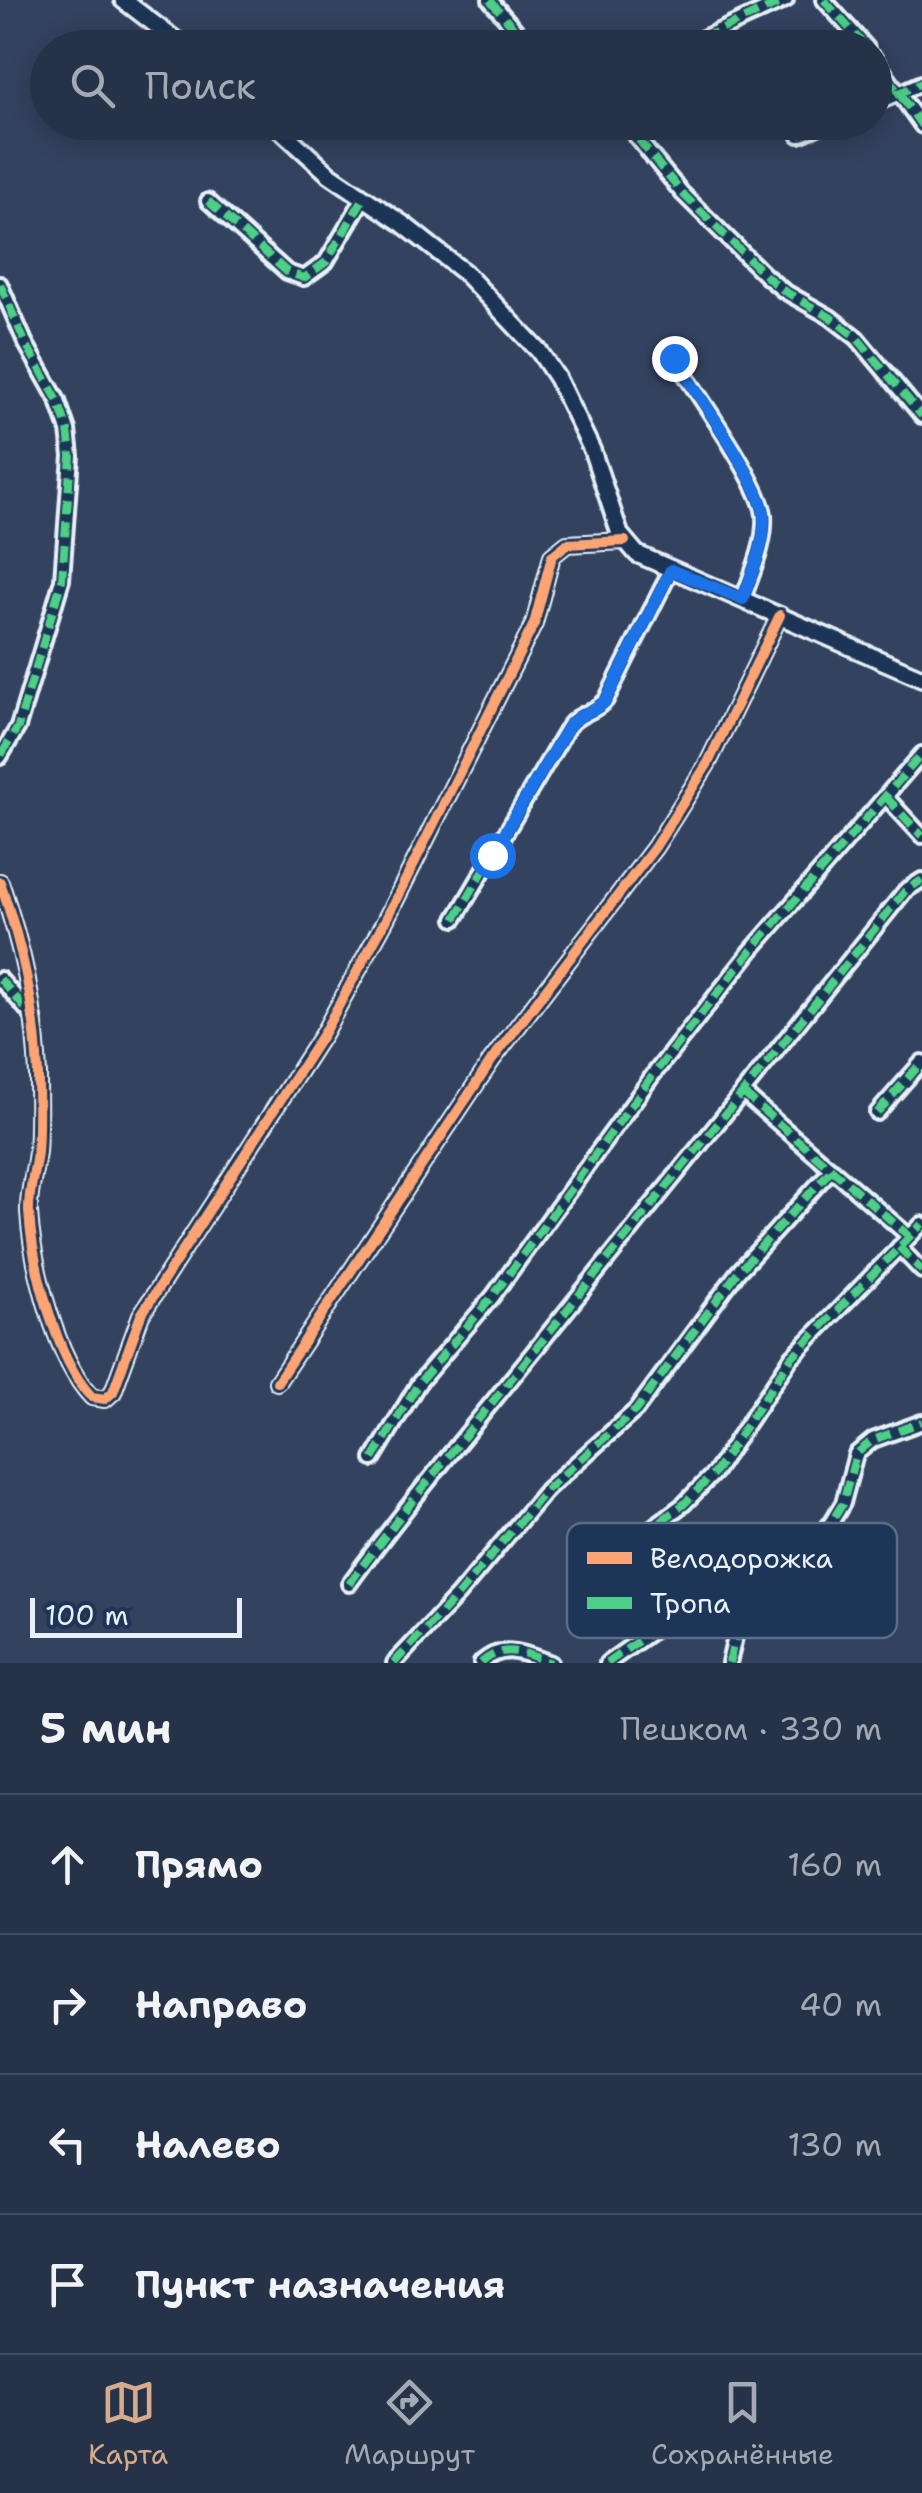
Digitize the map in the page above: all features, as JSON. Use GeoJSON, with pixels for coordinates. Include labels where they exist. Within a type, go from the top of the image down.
{"type":"FeatureCollection","features":[{"type":"Feature","properties":{"kind":"street"},"geometry":{"type":"LineString","coordinates":[[123,0],[162,30]]}},
{"type":"Feature","properties":{"kind":"street"},"geometry":{"type":"LineString","coordinates":[[490,0],[515,30]]}},
{"type":"Feature","properties":{"kind":"street"},"geometry":{"type":"LineString","coordinates":[[720,30],[786,0]]}},
{"type":"Feature","properties":{"kind":"street"},"geometry":{"type":"LineString","coordinates":[[824,0],[851,30]]}},
{"type":"Feature","properties":{"kind":"street"},"geometry":{"type":"LineString","coordinates":[[892,97],[922,83]]}},
{"type":"Feature","properties":{"kind":"street"},"geometry":{"type":"LineString","coordinates":[[892,84],[922,126]]}},
{"type":"Feature","properties":{"kind":"street"},"geometry":{"type":"LineString","coordinates":[[291,140],[328,174],[465,273],[539,351],[575,412],[625,541],[637,554],[922,678]]}},
{"type":"Feature","properties":{"kind":"street"},"geometry":{"type":"LineString","coordinates":[[639,140],[691,202],[766,276],[857,338],[922,416]]}},
{"type":"Feature","properties":{"kind":"street"},"geometry":{"type":"LineString","coordinates":[[208,200],[286,272],[304,278],[326,262],[363,199]]}},
{"type":"Feature","properties":{"kind":"street"},"geometry":{"type":"LineString","coordinates":[[0,284],[25,342],[58,400],[71,456],[62,580],[18,727],[0,757]]}},
{"type":"Feature","properties":{"kind":"street"},"geometry":{"type":"LineString","coordinates":[[674,358],[763,509],[761,547],[743,599]]}},
{"type":"Feature","properties":{"kind":"street"},"geometry":{"type":"LineString","coordinates":[[0,882],[32,994],[37,1151],[28,1208],[33,1250],[47,1308],[76,1376],[92,1397],[105,1399],[113,1392],[141,1315],[323,1034],[385,921],[534,624],[552,556],[567,544],[625,541]]}},
{"type":"Feature","properties":{"kind":"street"},"geometry":{"type":"LineString","coordinates":[[455,919],[568,727],[578,716],[597,710],[606,700],[671,570]]}},
{"type":"Feature","properties":{"kind":"street"},"geometry":{"type":"LineString","coordinates":[[277,1382],[492,1060],[656,847],[708,763],[780,614]]}},
{"type":"Feature","properties":{"kind":"street"},"geometry":{"type":"LineString","coordinates":[[373,1460],[418,1384],[493,1296],[653,1075],[751,951],[922,754]]}},
{"type":"Feature","properties":{"kind":"street"},"geometry":{"type":"LineString","coordinates":[[886,797],[922,836]]}},
{"type":"Feature","properties":{"kind":"street"},"geometry":{"type":"LineString","coordinates":[[349,1584],[418,1491],[905,891],[922,880]]}},
{"type":"Feature","properties":{"kind":"street"},"geometry":{"type":"LineString","coordinates":[[0,979],[34,1018]]}},
{"type":"Feature","properties":{"kind":"street"},"geometry":{"type":"LineString","coordinates":[[877,1113],[922,1062]]}},
{"type":"Feature","properties":{"kind":"street"},"geometry":{"type":"LineString","coordinates":[[743,1092],[832,1168],[904,1242],[922,1271]]}},
{"type":"Feature","properties":{"kind":"street"},"geometry":{"type":"LineString","coordinates":[[394,1663],[458,1595],[546,1489],[636,1410],[737,1272],[832,1168]]}},
{"type":"Feature","properties":{"kind":"street"},"geometry":{"type":"LineString","coordinates":[[658,1523],[684,1504],[715,1472],[790,1358],[922,1224]]}},
{"type":"Feature","properties":{"kind":"street"},"geometry":{"type":"LineString","coordinates":[[831,1523],[842,1503],[856,1454],[873,1440],[922,1422]]}},
{"type":"Feature","properties":{"kind":"street"},"geometry":{"type":"LineString","coordinates":[[607,1663],[642,1638]]}},
{"type":"Feature","properties":{"kind":"street"},"geometry":{"type":"LineString","coordinates":[[729,1663],[738,1638]]}},
{"type":"Feature","properties":{"kind":"street"},"geometry":{"type":"LineString","coordinates":[[482,1663],[498,1652],[515,1650],[551,1663]]}},
{"type":"Feature","properties":{"kind":"marked path"},"geometry":{"type":"LineString","coordinates":[[490,0],[516,30]]}},
{"type":"Feature","properties":{"kind":"marked path"},"geometry":{"type":"LineString","coordinates":[[720,30],[786,0]]}},
{"type":"Feature","properties":{"kind":"marked path"},"geometry":{"type":"LineString","coordinates":[[824,0],[851,30]]}},
{"type":"Feature","properties":{"kind":"marked path"},"geometry":{"type":"LineString","coordinates":[[892,96],[922,83]]}},
{"type":"Feature","properties":{"kind":"marked path"},"geometry":{"type":"LineString","coordinates":[[892,84],[922,126]]}},
{"type":"Feature","properties":{"kind":"marked path"},"geometry":{"type":"LineString","coordinates":[[639,140],[682,193],[766,276],[857,338],[922,416]]}},
{"type":"Feature","properties":{"kind":"marked path"},"geometry":{"type":"LineString","coordinates":[[208,201],[287,272],[304,278],[326,262],[363,199]]}},
{"type":"Feature","properties":{"kind":"marked path"},"geometry":{"type":"LineString","coordinates":[[0,284],[25,342],[58,401],[68,430],[71,456],[62,580],[18,727],[0,757]]}},
{"type":"Feature","properties":{"kind":"marked path"},"geometry":{"type":"LineString","coordinates":[[674,358],[725,436],[760,501],[763,537],[743,599]]}},
{"type":"Feature","properties":{"kind":"marked path"},"geometry":{"type":"LineString","coordinates":[[455,919],[568,727],[606,700],[671,570]]}},
{"type":"Feature","properties":{"kind":"marked path"},"geometry":{"type":"LineString","coordinates":[[373,1459],[418,1384],[493,1296],[653,1075],[751,951],[922,754]]}},
{"type":"Feature","properties":{"kind":"marked path"},"geometry":{"type":"LineString","coordinates":[[886,797],[922,836]]}},
{"type":"Feature","properties":{"kind":"marked path"},"geometry":{"type":"LineString","coordinates":[[349,1584],[905,891],[922,880]]}},
{"type":"Feature","properties":{"kind":"marked path"},"geometry":{"type":"LineString","coordinates":[[0,979],[31,1015]]}},
{"type":"Feature","properties":{"kind":"marked path"},"geometry":{"type":"LineString","coordinates":[[877,1113],[922,1062]]}},
{"type":"Feature","properties":{"kind":"marked path"},"geometry":{"type":"LineString","coordinates":[[743,1093],[909,1236]]}},
{"type":"Feature","properties":{"kind":"marked path"},"geometry":{"type":"LineString","coordinates":[[394,1663],[458,1595],[547,1489],[636,1410],[737,1273],[832,1169]]}},
{"type":"Feature","properties":{"kind":"marked path"},"geometry":{"type":"LineString","coordinates":[[658,1523],[684,1504],[715,1472],[791,1358],[922,1224]]}},
{"type":"Feature","properties":{"kind":"marked path"},"geometry":{"type":"LineString","coordinates":[[899,1247],[922,1271]]}},
{"type":"Feature","properties":{"kind":"marked path"},"geometry":{"type":"LineString","coordinates":[[831,1523],[843,1503],[856,1454],[873,1440],[922,1422]]}},
{"type":"Feature","properties":{"kind":"marked path"},"geometry":{"type":"LineString","coordinates":[[607,1663],[642,1638]]}},
{"type":"Feature","properties":{"kind":"marked path"},"geometry":{"type":"LineString","coordinates":[[729,1663],[735,1638]]}},
{"type":"Feature","properties":{"kind":"marked path"},"geometry":{"type":"LineString","coordinates":[[481,1663],[507,1651],[551,1663]]}},
{"type":"Feature","properties":{"kind":"cycle path"},"geometry":{"type":"LineString","coordinates":[[0,882],[15,930],[34,1024],[38,1143],[29,1204],[35,1257],[48,1310],[67,1360],[92,1397],[105,1399],[113,1392],[141,1315],[323,1034],[385,921],[534,624],[552,556],[567,544],[625,541]]}},
{"type":"Feature","properties":{"kind":"cycle path"},"geometry":{"type":"LineString","coordinates":[[277,1382],[492,1060],[655,847],[708,763],[780,615]]}},
{"type":"Feature","properties":{"kind":"route"},"geometry":{"type":"LineString","coordinates":[[492,855],[568,727],[578,716],[597,710],[606,700],[671,570],[743,599],[761,547],[763,509],[752,483],[674,358]]}}]}
